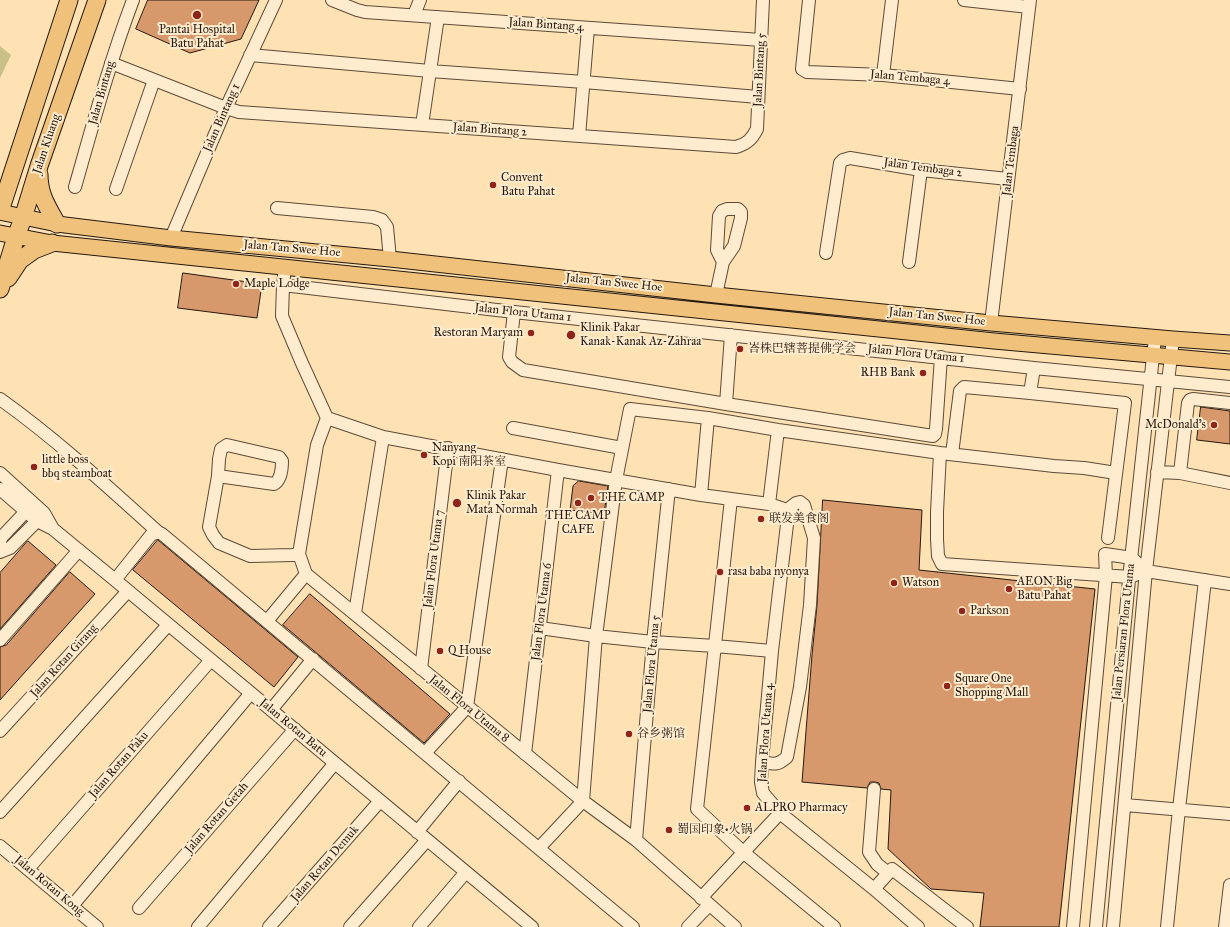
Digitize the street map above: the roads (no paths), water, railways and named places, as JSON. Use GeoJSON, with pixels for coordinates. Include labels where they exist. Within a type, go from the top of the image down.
{"type":"FeatureCollection","features":[{"type":"Feature","properties":{"kind":"highway","name":"Jalan Kluang"},"geometry":{"type":"LineString","coordinates":[[0,212],[69,0]]}},
{"type":"Feature","properties":{"kind":"highway","name":"Jalan Kluang"},"geometry":{"type":"LineString","coordinates":[[0,290],[8,234],[24,218],[39,166],[98,0]]}},
{"type":"Feature","properties":{"kind":"highway"},"geometry":{"type":"LineString","coordinates":[[39,166],[40,192],[57,224]]}},
{"type":"Feature","properties":{"kind":"highway"},"geometry":{"type":"LineString","coordinates":[[0,290],[20,260],[34,250],[52,243]]}},
{"type":"Feature","properties":{"kind":"main road","name":"Jalan Tan Swee Hoe"},"geometry":{"type":"LineString","coordinates":[[0,212],[57,224],[171,238],[390,259],[991,323],[1155,338],[1230,343]]}},
{"type":"Feature","properties":{"kind":"main road","name":"Jalan Tan Swee Hoe"},"geometry":{"type":"LineString","coordinates":[[8,234],[52,243],[986,340],[1230,362]]}},
{"type":"Feature","properties":{"kind":"street","name":"Jalan Bintang"},"geometry":{"type":"LineString","coordinates":[[75,187],[110,63],[133,0]]}},
{"type":"Feature","properties":{"kind":"street","name":"Jalan Bintang 1"},"geometry":{"type":"LineString","coordinates":[[171,238],[226,108],[276,0]]}},
{"type":"Feature","properties":{"kind":"street","name":"Jalan Bintang 4"},"geometry":{"type":"LineString","coordinates":[[332,0],[359,5],[365,12],[761,40]]}},
{"type":"Feature","properties":{"kind":"street"},"geometry":{"type":"LineString","coordinates":[[414,15],[420,0]]}},
{"type":"Feature","properties":{"kind":"street","name":"Jalan Bintang 5"},"geometry":{"type":"LineString","coordinates":[[752,138],[757,129],[763,0]]}},
{"type":"Feature","properties":{"kind":"street","name":"Jalan Tembaga 4"},"geometry":{"type":"LineString","coordinates":[[809,0],[802,69],[807,72],[883,75],[1020,89]]}},
{"type":"Feature","properties":{"kind":"street"},"geometry":{"type":"LineString","coordinates":[[883,75],[892,0]]}},
{"type":"Feature","properties":{"kind":"street"},"geometry":{"type":"LineString","coordinates":[[964,0],[1029,3]]}},
{"type":"Feature","properties":{"kind":"street","name":"Jalan Tembaga"},"geometry":{"type":"LineString","coordinates":[[991,323],[1020,89],[1029,3]]}},
{"type":"Feature","properties":{"kind":"street"},"geometry":{"type":"LineString","coordinates":[[422,125],[438,17]]}},
{"type":"Feature","properties":{"kind":"street"},"geometry":{"type":"LineString","coordinates":[[579,136],[588,28]]}},
{"type":"Feature","properties":{"kind":"street"},"geometry":{"type":"LineString","coordinates":[[250,55],[758,97]]}},
{"type":"Feature","properties":{"kind":"street","name":"Jalan Bintang 2"},"geometry":{"type":"LineString","coordinates":[[110,63],[239,112],[736,147],[744,145],[752,138]]}},
{"type":"Feature","properties":{"kind":"street"},"geometry":{"type":"LineString","coordinates":[[116,189],[154,80]]}},
{"type":"Feature","properties":{"kind":"street","name":"Jalan Tembaga 2"},"geometry":{"type":"LineString","coordinates":[[826,253],[840,163],[843,160],[850,158],[921,170],[1008,178]]}},
{"type":"Feature","properties":{"kind":"street"},"geometry":{"type":"LineString","coordinates":[[909,262],[921,170]]}},
{"type":"Feature","properties":{"kind":"street"},"geometry":{"type":"LineString","coordinates":[[276,208],[373,217],[382,220],[387,227],[390,259]]}},
{"type":"Feature","properties":{"kind":"street"},"geometry":{"type":"LineString","coordinates":[[716,294],[723,262]]}},
{"type":"Feature","properties":{"kind":"street"},"geometry":{"type":"LineString","coordinates":[[267,621],[306,574],[299,554],[317,445],[327,418],[282,316],[283,286],[286,267]]}},
{"type":"Feature","properties":{"kind":"street","name":"Jalan Flora Utama 1"},"geometry":{"type":"LineString","coordinates":[[283,286],[1034,368],[1230,387]]}},
{"type":"Feature","properties":{"kind":"street"},"geometry":{"type":"LineString","coordinates":[[514,312],[509,357],[512,362],[523,370],[726,404],[933,436],[936,429],[941,357]]}},
{"type":"Feature","properties":{"kind":"street"},"geometry":{"type":"LineString","coordinates":[[726,404],[731,335]]}},
{"type":"Feature","properties":{"kind":"street","name":"Jalan Persiaran Flora Utama"},"geometry":{"type":"LineString","coordinates":[[1096,927],[1155,338]]}},
{"type":"Feature","properties":{"kind":"street","name":"Jalan Persiaran Flora Utama"},"geometry":{"type":"LineString","coordinates":[[1113,927],[1146,571],[1173,339]]}},
{"type":"Feature","properties":{"kind":"street"},"geometry":{"type":"LineString","coordinates":[[1030,393],[1034,368]]}},
{"type":"Feature","properties":{"kind":"street"},"geometry":{"type":"LineString","coordinates":[[1108,538],[1125,403],[964,387],[960,392],[952,454],[937,512],[938,556],[942,564],[1106,575],[1130,578],[1146,571],[1230,584]]}},
{"type":"Feature","properties":{"kind":"street"},"geometry":{"type":"LineString","coordinates":[[0,399],[27,419],[114,492],[158,532],[313,659],[633,927]]}},
{"type":"Feature","properties":{"kind":"street"},"geometry":{"type":"LineString","coordinates":[[1180,473],[1188,403],[1190,400],[1193,399],[1230,403]]}},
{"type":"Feature","properties":{"kind":"street"},"geometry":{"type":"LineString","coordinates":[[538,848],[583,801],[596,636],[616,480],[630,410],[632,408],[952,454],[1084,468],[1116,473]]}},
{"type":"Feature","properties":{"kind":"street"},"geometry":{"type":"LineString","coordinates":[[327,418],[383,437],[701,495],[769,504],[788,513],[796,503],[800,502],[804,505],[814,538],[810,605],[800,687],[787,757],[777,764],[762,762]]}},
{"type":"Feature","properties":{"kind":"street"},"geometry":{"type":"LineString","coordinates":[[701,495],[708,418]]}},
{"type":"Feature","properties":{"kind":"street"},"geometry":{"type":"LineString","coordinates":[[512,428],[622,448]]}},
{"type":"Feature","properties":{"kind":"street"},"geometry":{"type":"LineString","coordinates":[[769,504],[778,430]]}},
{"type":"Feature","properties":{"kind":"street"},"geometry":{"type":"LineString","coordinates":[[355,614],[383,437]]}},
{"type":"Feature","properties":{"kind":"street"},"geometry":{"type":"LineString","coordinates":[[218,476],[274,484],[278,482],[279,479],[282,460],[279,457],[227,445],[224,446],[219,459],[218,476],[209,527],[219,543],[250,556],[299,554]]}},
{"type":"Feature","properties":{"kind":"street","name":"Jalan Flora Utama 7"},"geometry":{"type":"LineString","coordinates":[[421,669],[448,448]]}},
{"type":"Feature","properties":{"kind":"street"},"geometry":{"type":"LineString","coordinates":[[425,753],[467,707],[502,459]]}},
{"type":"Feature","properties":{"kind":"street","name":"Jalan Flora Utama 6"},"geometry":{"type":"LineString","coordinates":[[525,754],[558,470]]}},
{"type":"Feature","properties":{"kind":"street"},"geometry":{"type":"LineString","coordinates":[[1157,472],[1180,473],[1230,483]]}},
{"type":"Feature","properties":{"kind":"street","name":"Jalan Rotan Batu"},"geometry":{"type":"LineString","coordinates":[[0,473],[30,507],[53,529],[532,927]]}},
{"type":"Feature","properties":{"kind":"street","name":"Jalan Rotan Batu"},"geometry":{"type":"LineString","coordinates":[[0,489],[30,507]]}},
{"type":"Feature","properties":{"kind":"street","name":"Jalan Flora Utama 5"},"geometry":{"type":"LineString","coordinates":[[636,840],[653,642],[669,489]]}},
{"type":"Feature","properties":{"kind":"street"},"geometry":{"type":"LineString","coordinates":[[731,499],[697,809],[743,852],[834,927]]}},
{"type":"Feature","properties":{"kind":"street"},"geometry":{"type":"LineString","coordinates":[[0,543],[1,538],[30,507]]}},
{"type":"Feature","properties":{"kind":"street","name":"Jalan Flora Utama 4"},"geometry":{"type":"LineString","coordinates":[[788,513],[772,651],[762,762],[761,782],[763,793],[780,813],[874,889],[914,926]]}},
{"type":"Feature","properties":{"kind":"street"},"geometry":{"type":"LineString","coordinates":[[0,552],[10,548],[41,517]]}},
{"type":"Feature","properties":{"kind":"street"},"geometry":{"type":"LineString","coordinates":[[115,580],[151,535],[158,532]]}},
{"type":"Feature","properties":{"kind":"street"},"geometry":{"type":"LineString","coordinates":[[0,640],[79,550]]}},
{"type":"Feature","properties":{"kind":"street"},"geometry":{"type":"LineString","coordinates":[[1073,927],[1106,575],[1105,554],[1132,558],[1146,571]]}},
{"type":"Feature","properties":{"kind":"street","name":"Jalan Flora Utama 8"},"geometry":{"type":"LineString","coordinates":[[306,574],[583,801],[636,840],[735,927]]}},
{"type":"Feature","properties":{"kind":"street"},"geometry":{"type":"LineString","coordinates":[[1167,927],[1205,580]]}},
{"type":"Feature","properties":{"kind":"street","name":"Jalan Rotan Girang"},"geometry":{"type":"LineString","coordinates":[[0,732],[128,591]]}},
{"type":"Feature","properties":{"kind":"street"},"geometry":{"type":"LineString","coordinates":[[0,812],[168,625]]}},
{"type":"Feature","properties":{"kind":"street"},"geometry":{"type":"LineString","coordinates":[[540,628],[653,642],[772,651]]}},
{"type":"Feature","properties":{"kind":"street"},"geometry":{"type":"LineString","coordinates":[[271,710],[313,659]]}},
{"type":"Feature","properties":{"kind":"street","name":"Jalan Rotan Paku"},"geometry":{"type":"LineString","coordinates":[[28,869],[212,660]]}},
{"type":"Feature","properties":{"kind":"street"},"geometry":{"type":"LineString","coordinates":[[72,906],[251,693]]}},
{"type":"Feature","properties":{"kind":"street","name":"Jalan Rotan Getah"},"geometry":{"type":"LineString","coordinates":[[139,908],[295,729]]}},
{"type":"Feature","properties":{"kind":"street"},"geometry":{"type":"LineString","coordinates":[[198,927],[335,763]]}},
{"type":"Feature","properties":{"kind":"street"},"geometry":{"type":"LineString","coordinates":[[417,832],[459,782]]}},
{"type":"Feature","properties":{"kind":"street"},"geometry":{"type":"LineString","coordinates":[[874,789],[869,852],[877,864],[888,873]]}},
{"type":"Feature","properties":{"kind":"street","name":"Jalan Rotan Demuk"},"geometry":{"type":"LineString","coordinates":[[269,927],[380,801]]}},
{"type":"Feature","properties":{"kind":"street"},"geometry":{"type":"LineString","coordinates":[[1125,805],[1230,814]]}},
{"type":"Feature","properties":{"kind":"street"},"geometry":{"type":"LineString","coordinates":[[688,927],[705,901],[743,852],[780,813]]}},
{"type":"Feature","properties":{"kind":"street"},"geometry":{"type":"LineString","coordinates":[[350,927],[428,840]]}},
{"type":"Feature","properties":{"kind":"street","name":"Jalan Rotan Kong"},"geometry":{"type":"LineString","coordinates":[[0,846],[97,927]]}},
{"type":"Feature","properties":{"kind":"street"},"geometry":{"type":"LineString","coordinates":[[874,889],[892,869],[967,927]]}},
{"type":"Feature","properties":{"kind":"street"},"geometry":{"type":"LineString","coordinates":[[419,927],[466,872]]}},
{"type":"Feature","properties":{"kind":"street"},"geometry":{"type":"LineString","coordinates":[[1225,927],[1230,885]]}},
{"type":"Feature","properties":{"kind":"place","name":"Pantai Hospital Batu Pahat"},"geometry":{"type":"Point","coordinates":[197,15]}},
{"type":"Feature","properties":{"kind":"place","name":"Convent Batu Pahat"},"geometry":{"type":"Point","coordinates":[493,185]}},
{"type":"Feature","properties":{"kind":"place","name":"Maple Lodge"},"geometry":{"type":"Point","coordinates":[236,284]}},
{"type":"Feature","properties":{"kind":"place","name":"Restoran Maryam"},"geometry":{"type":"Point","coordinates":[531,333]}},
{"type":"Feature","properties":{"kind":"place","name":"Klinik Pakar Kanak-Kanak Az-Zahraa"},"geometry":{"type":"Point","coordinates":[571,335]}},
{"type":"Feature","properties":{"kind":"place","name":"峇株巴辖菩提佛学会"},"geometry":{"type":"Point","coordinates":[740,349]}},
{"type":"Feature","properties":{"kind":"place","name":"RHB Bank"},"geometry":{"type":"Point","coordinates":[923,373]}},
{"type":"Feature","properties":{"kind":"place","name":"McDonald's"},"geometry":{"type":"Point","coordinates":[1214,425]}},
{"type":"Feature","properties":{"kind":"place","name":"Nanyang Kopi 南阳茶室"},"geometry":{"type":"Point","coordinates":[424,455]}},
{"type":"Feature","properties":{"kind":"place","name":"little boss bbq steamboat"},"geometry":{"type":"Point","coordinates":[34,467]}},
{"type":"Feature","properties":{"kind":"place","name":"THE CAMP"},"geometry":{"type":"Point","coordinates":[591,498]}},
{"type":"Feature","properties":{"kind":"place","name":"Klinik Pakar Mata Normah"},"geometry":{"type":"Point","coordinates":[457,503]}},
{"type":"Feature","properties":{"kind":"place","name":"THE CAMP CAFE"},"geometry":{"type":"Point","coordinates":[578,503]}},
{"type":"Feature","properties":{"kind":"place","name":"联发美食阁"},"geometry":{"type":"Point","coordinates":[761,519]}},
{"type":"Feature","properties":{"kind":"place","name":"rasa baba nyonya"},"geometry":{"type":"Point","coordinates":[720,572]}},
{"type":"Feature","properties":{"kind":"place","name":"Watson"},"geometry":{"type":"Point","coordinates":[894,583]}},
{"type":"Feature","properties":{"kind":"place","name":"AEON Big Batu Pahat"},"geometry":{"type":"Point","coordinates":[1009,589]}},
{"type":"Feature","properties":{"kind":"place","name":"Parkson"},"geometry":{"type":"Point","coordinates":[962,611]}},
{"type":"Feature","properties":{"kind":"place","name":"Q House"},"geometry":{"type":"Point","coordinates":[440,651]}},
{"type":"Feature","properties":{"kind":"place","name":"Square One Shopping Mall"},"geometry":{"type":"Point","coordinates":[947,686]}},
{"type":"Feature","properties":{"kind":"place","name":"谷乡粥馆"},"geometry":{"type":"Point","coordinates":[629,734]}},
{"type":"Feature","properties":{"kind":"place","name":"ALPRO Pharmacy"},"geometry":{"type":"Point","coordinates":[747,808]}},
{"type":"Feature","properties":{"kind":"place","name":"蜀国印象•火锅"},"geometry":{"type":"Point","coordinates":[669,830]}}]}
